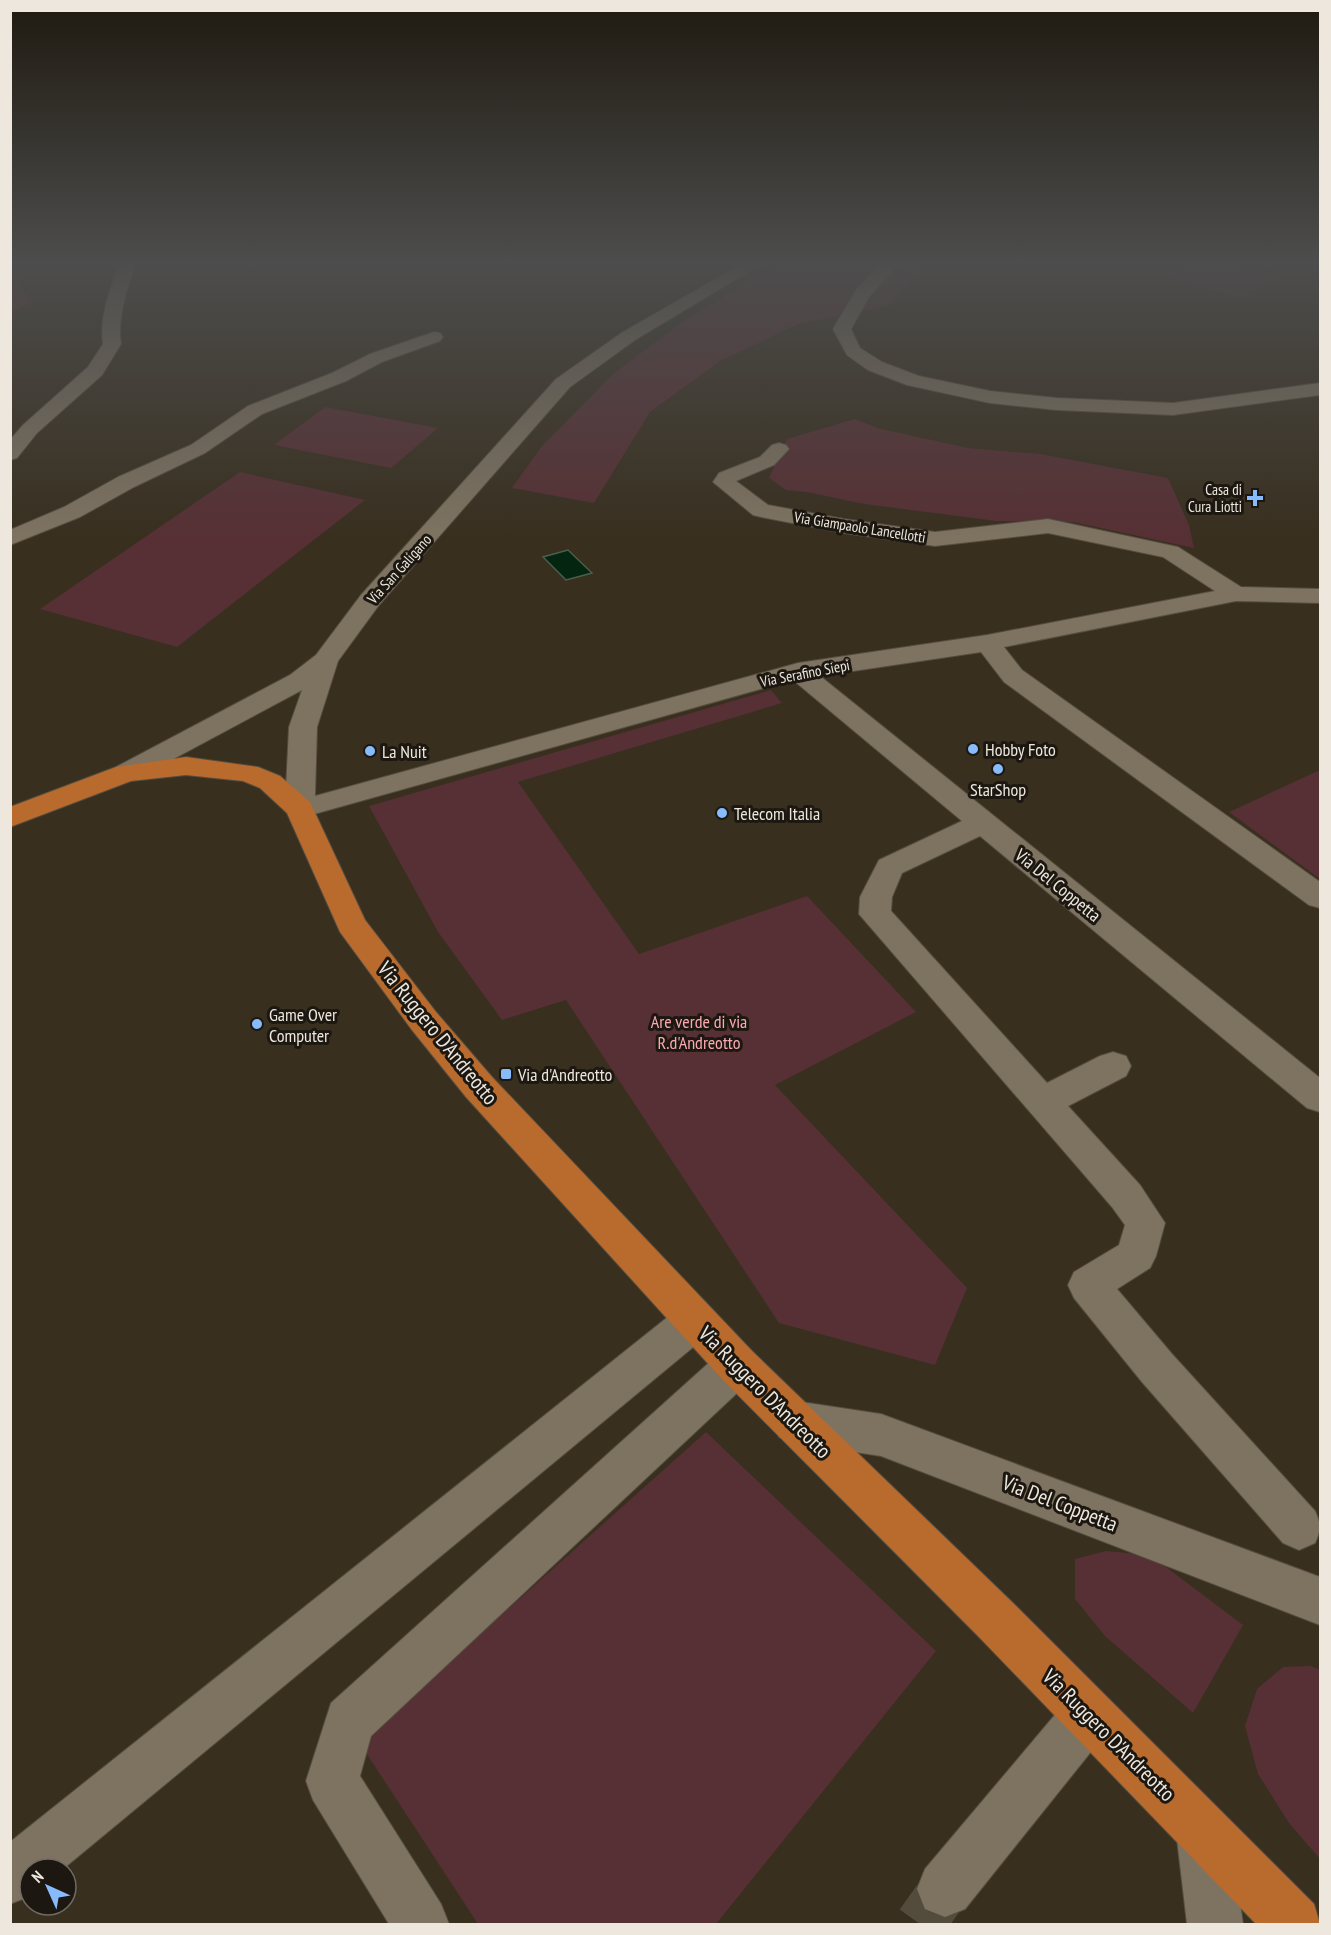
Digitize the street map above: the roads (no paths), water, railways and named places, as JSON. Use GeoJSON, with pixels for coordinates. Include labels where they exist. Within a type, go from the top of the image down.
{"type":"FeatureCollection","features":[{"type":"Feature","properties":{"kind":"main road","name":"Via Ruggero D'Andreotto"},"geometry":{"type":"LineString","coordinates":[[126,773],[186,766],[248,773],[270,782],[300,809],[351,924],[424,1021],[479,1087],[694,1321],[1294,1924]]}},
{"type":"Feature","properties":{"kind":"main road","name":"Via San Galigano"},"geometry":{"type":"LineString","coordinates":[[10,818],[126,773]]}},
{"type":"Feature","properties":{"kind":"street"},"geometry":{"type":"LineString","coordinates":[[10,454],[30,429],[95,371],[105,355]]}},
{"type":"Feature","properties":{"kind":"street"},"geometry":{"type":"LineString","coordinates":[[10,538],[72,512],[126,482],[198,449],[255,410],[339,377],[383,355]]}},
{"type":"Feature","properties":{"kind":"street","name":"Via San Galigano"},"geometry":{"type":"LineString","coordinates":[[126,773],[299,681],[325,660],[370,600],[563,383],[602,355]]}},
{"type":"Feature","properties":{"kind":"street"},"geometry":{"type":"LineString","coordinates":[[859,355],[875,366],[914,381],[990,397],[1124,409],[1173,409],[1320,389]]}},
{"type":"Feature","properties":{"kind":"street","name":"Via Giampaolo Lancellotti"},"geometry":{"type":"LineString","coordinates":[[779,449],[767,461],[726,477],[724,482],[761,510],[844,526],[935,539],[1048,526],[1170,552],[1236,594]]}},
{"type":"Feature","properties":{"kind":"street","name":"Via Serafino Siepi"},"geometry":{"type":"LineString","coordinates":[[300,809],[798,671],[987,643],[1236,594],[1263,593],[1314,600]]}},
{"type":"Feature","properties":{"kind":"street"},"geometry":{"type":"LineString","coordinates":[[987,643],[1013,676],[1320,897]]}},
{"type":"Feature","properties":{"kind":"street","name":"Via Ruggero D'Andreotto"},"geometry":{"type":"LineString","coordinates":[[300,809],[303,727],[325,660]]}},
{"type":"Feature","properties":{"kind":"street","name":"Via Del Coppetta"},"geometry":{"type":"LineString","coordinates":[[798,671],[1320,1098]]}},
{"type":"Feature","properties":{"kind":"street"},"geometry":{"type":"LineString","coordinates":[[982,823],[890,867],[876,897],[875,914],[1126,1196],[1144,1223],[1136,1256],[1088,1285],[1157,1368],[1299,1527]]}},
{"type":"Feature","properties":{"kind":"street"},"geometry":{"type":"LineString","coordinates":[[1043,1102],[1113,1066]]}},
{"type":"Feature","properties":{"kind":"street"},"geometry":{"type":"LineString","coordinates":[[10,1876],[694,1321]]}},
{"type":"Feature","properties":{"kind":"street"},"geometry":{"type":"LineString","coordinates":[[422,1924],[332,1781],[349,1721],[737,1365]]}},
{"type":"Feature","properties":{"kind":"street","name":"Via Del Coppetta"},"geometry":{"type":"LineString","coordinates":[[795,1422],[881,1435],[1320,1601]]}},
{"type":"Feature","properties":{"kind":"street"},"geometry":{"type":"LineString","coordinates":[[945,1889],[1088,1715]]}},
{"type":"Feature","properties":{"kind":"street"},"geometry":{"type":"LineString","coordinates":[[1203,1830],[1215,1924]]}},
{"type":"Feature","properties":{"kind":"tunnel"},"geometry":{"type":"LineString","coordinates":[[920,1924],[945,1889]]}},
{"type":"Feature","properties":{"kind":"place","name":"Casa di Cura Liotti"},"geometry":{"type":"Point","coordinates":[1255,498]}},
{"type":"Feature","properties":{"kind":"place","name":"Hobby Foto"},"geometry":{"type":"Point","coordinates":[973,749]}},
{"type":"Feature","properties":{"kind":"place","name":"La Nuit"},"geometry":{"type":"Point","coordinates":[370,751]}},
{"type":"Feature","properties":{"kind":"place","name":"StarShop"},"geometry":{"type":"Point","coordinates":[998,769]}},
{"type":"Feature","properties":{"kind":"place","name":"Telecom Italia"},"geometry":{"type":"Point","coordinates":[722,813]}},
{"type":"Feature","properties":{"kind":"place","name":"Game Over Computer"},"geometry":{"type":"Point","coordinates":[257,1024]}},
{"type":"Feature","properties":{"kind":"place","name":"Via d'Andreotto"},"geometry":{"type":"Point","coordinates":[506,1074]}},
{"type":"Feature","properties":{"kind":"park label","name":"Are verde di via R.d'Andreotto"},"geometry":{"type":"Point","coordinates":[699,1031]}}]}
